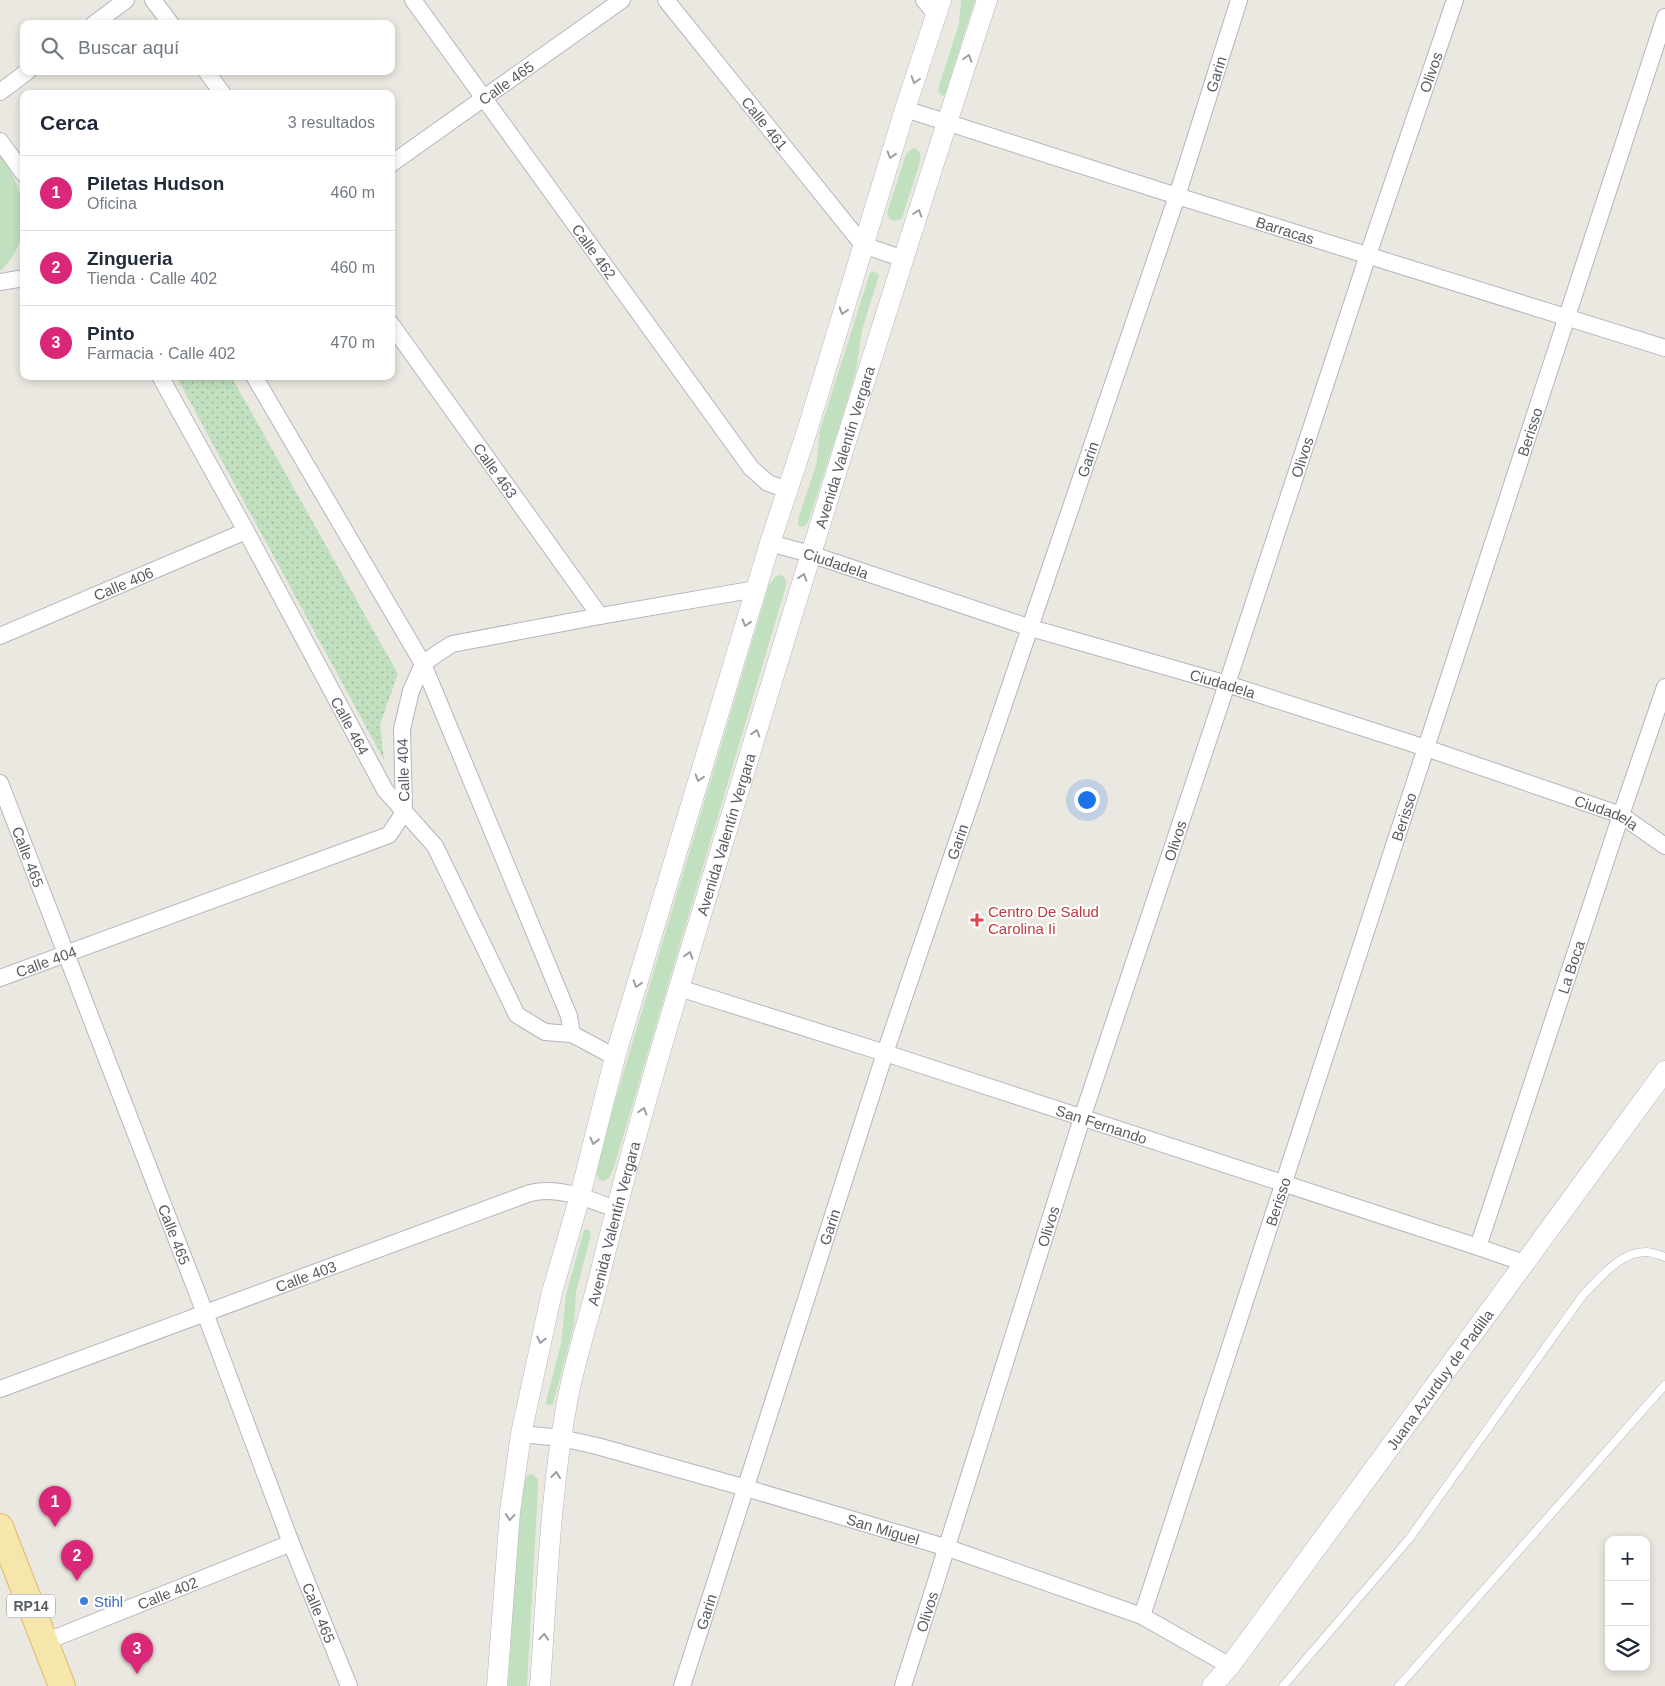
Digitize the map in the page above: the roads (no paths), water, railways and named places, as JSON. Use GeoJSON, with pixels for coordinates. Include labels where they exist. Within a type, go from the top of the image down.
{"type":"FeatureCollection","features":[{"type":"Feature","properties":{"kind":"main road","name":"RP14"},"geometry":{"type":"LineString","coordinates":[[0,1527],[62,1686]]}},
{"type":"Feature","properties":{"kind":"street"},"geometry":{"type":"LineString","coordinates":[[99,20],[126,0]]}},
{"type":"Feature","properties":{"kind":"street"},"geometry":{"type":"LineString","coordinates":[[153,0],[168,20]]}},
{"type":"Feature","properties":{"kind":"street","name":"Calle 462"},"geometry":{"type":"LineString","coordinates":[[413,0],[751,468],[768,482],[788,490]]}},
{"type":"Feature","properties":{"kind":"street","name":"Calle 465"},"geometry":{"type":"LineString","coordinates":[[395,161],[622,0]]}},
{"type":"Feature","properties":{"kind":"street","name":"Calle 461"},"geometry":{"type":"LineString","coordinates":[[666,0],[863,245]]}},
{"type":"Feature","properties":{"kind":"street","name":"Avenida Valentín Vergara"},"geometry":{"type":"LineString","coordinates":[[540,1686],[555,1479],[561,1438],[569,1393],[615,1209],[679,988],[810,554],[987,0]]}},
{"type":"Feature","properties":{"kind":"street","name":"Garin"},"geometry":{"type":"LineString","coordinates":[[682,1686],[885,1053],[1177,196],[1239,0]]}},
{"type":"Feature","properties":{"kind":"street","name":"Olivos"},"geometry":{"type":"LineString","coordinates":[[903,1686],[1082,1118],[1368,256],[1455,0]]}},
{"type":"Feature","properties":{"kind":"street"},"geometry":{"type":"LineString","coordinates":[[497,1686],[510,1512],[521,1434],[552,1292],[580,1196],[615,1057],[770,543],[905,109],[934,5]]}},
{"type":"Feature","properties":{"kind":"street","name":"Berisso"},"geometry":{"type":"LineString","coordinates":[[1142,1616],[1665,17]]}},
{"type":"Feature","properties":{"kind":"street"},"geometry":{"type":"LineString","coordinates":[[0,92],[23,75]]}},
{"type":"Feature","properties":{"kind":"street"},"geometry":{"type":"LineString","coordinates":[[209,75],[220,90]]}},
{"type":"Feature","properties":{"kind":"street","name":"Barracas"},"geometry":{"type":"LineString","coordinates":[[905,109],[1665,348]]}},
{"type":"Feature","properties":{"kind":"street"},"geometry":{"type":"LineString","coordinates":[[0,141],[20,168]]}},
{"type":"Feature","properties":{"kind":"street"},"geometry":{"type":"LineString","coordinates":[[863,245],[904,259]]}},
{"type":"Feature","properties":{"kind":"street"},"geometry":{"type":"LineString","coordinates":[[0,282],[20,275]]}},
{"type":"Feature","properties":{"kind":"street","name":"Calle 463"},"geometry":{"type":"LineString","coordinates":[[395,330],[600,616]]}},
{"type":"Feature","properties":{"kind":"street","name":"Calle 464"},"geometry":{"type":"LineString","coordinates":[[162,380],[246,531],[385,790],[435,846],[517,1015],[545,1032],[572,1034],[615,1057]]}},
{"type":"Feature","properties":{"kind":"street"},"geometry":{"type":"LineString","coordinates":[[256,380],[423,664],[569,1016],[572,1034]]}},
{"type":"Feature","properties":{"kind":"street","name":"Calle 406"},"geometry":{"type":"LineString","coordinates":[[0,636],[246,531]]}},
{"type":"Feature","properties":{"kind":"street","name":"Ciudadela"},"geometry":{"type":"LineString","coordinates":[[770,543],[810,554],[1030,628],[1227,684],[1426,748],[1620,815],[1665,846]]}},
{"type":"Feature","properties":{"kind":"street"},"geometry":{"type":"LineString","coordinates":[[423,664],[452,644],[756,589]]}},
{"type":"Feature","properties":{"kind":"street","name":"Calle 404"},"geometry":{"type":"LineString","coordinates":[[0,978],[389,834],[404,812],[402,730],[411,691],[423,664]]}},
{"type":"Feature","properties":{"kind":"street","name":"La Boca"},"geometry":{"type":"LineString","coordinates":[[1478,1247],[1620,815],[1665,687]]}},
{"type":"Feature","properties":{"kind":"street","name":"Calle 465"},"geometry":{"type":"LineString","coordinates":[[0,783],[205,1313],[291,1543],[349,1686]]}},
{"type":"Feature","properties":{"kind":"street","name":"San Fernando"},"geometry":{"type":"LineString","coordinates":[[679,988],[885,1053],[1524,1263]]}},
{"type":"Feature","properties":{"kind":"street","name":"Juana Azurduy de Padilla"},"geometry":{"type":"LineString","coordinates":[[1212,1686],[1230,1666],[1665,1071]]}},
{"type":"Feature","properties":{"kind":"street","name":"Calle 403"},"geometry":{"type":"LineString","coordinates":[[0,1389],[530,1193],[548,1190],[580,1196],[615,1209]]}},
{"type":"Feature","properties":{"kind":"street","name":"San Miguel"},"geometry":{"type":"LineString","coordinates":[[521,1434],[561,1438],[597,1446],[948,1548],[1142,1616],[1230,1666]]}},
{"type":"Feature","properties":{"kind":"street","name":"Calle 402"},"geometry":{"type":"LineString","coordinates":[[45,1642],[291,1543]]}},
{"type":"Feature","properties":{"kind":"lane"},"geometry":{"type":"LineString","coordinates":[[1283,1686],[1409,1538],[1584,1294],[1604,1274],[1627,1256],[1647,1252],[1665,1257]]}},
{"type":"Feature","properties":{"kind":"lane"},"geometry":{"type":"LineString","coordinates":[[1399,1686],[1665,1385]]}},
{"type":"Feature","properties":{"kind":"place","name":"Centro De Salud Carolina Ii"},"geometry":{"type":"Point","coordinates":[977,920]}},
{"type":"Feature","properties":{"kind":"place","name":"Piletas Hudson"},"geometry":{"type":"Point","coordinates":[55,1527]}},
{"type":"Feature","properties":{"kind":"place","name":"Zingueria"},"geometry":{"type":"Point","coordinates":[77,1581]}},
{"type":"Feature","properties":{"kind":"place","name":"Stihl"},"geometry":{"type":"Point","coordinates":[84,1601]}},
{"type":"Feature","properties":{"kind":"place","name":"Pinto"},"geometry":{"type":"Point","coordinates":[137,1674]}}]}
